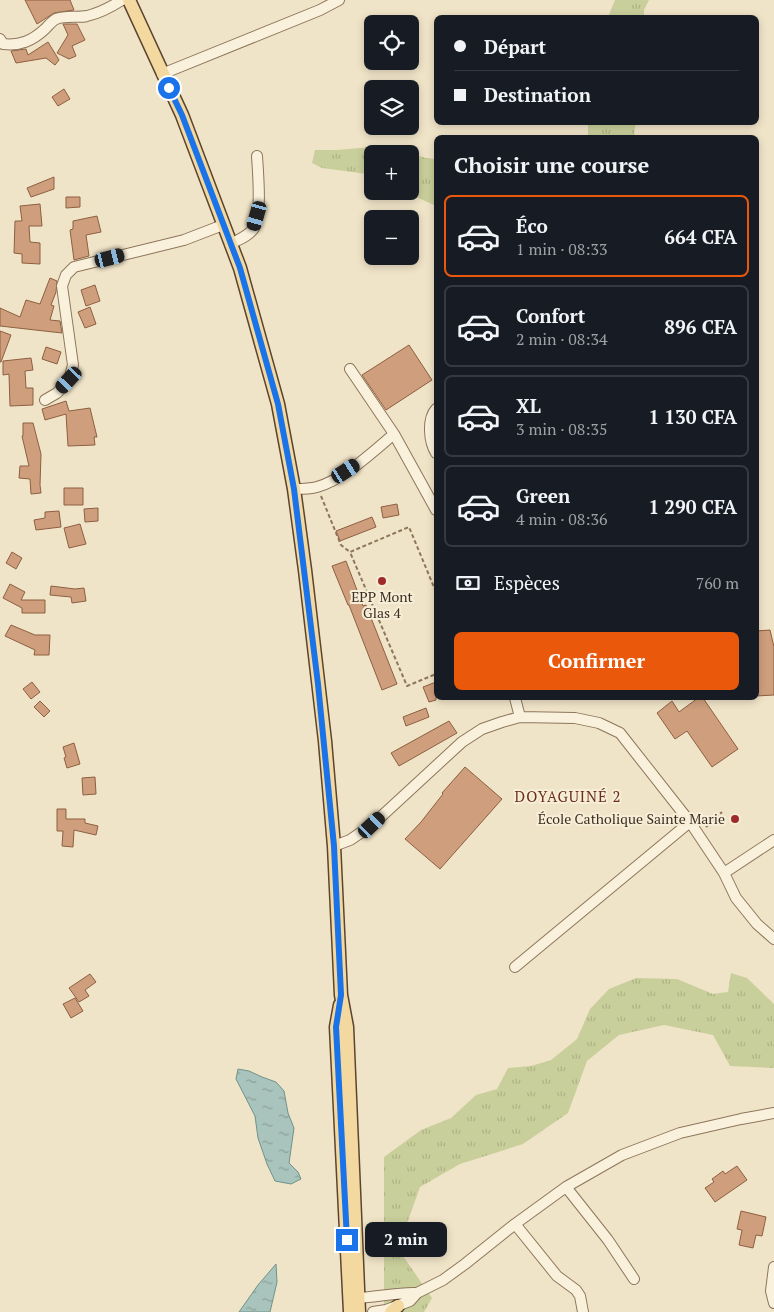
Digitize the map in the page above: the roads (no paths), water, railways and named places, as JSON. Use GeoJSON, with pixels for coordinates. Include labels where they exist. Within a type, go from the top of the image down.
{"type":"FeatureCollection","features":[{"type":"Feature","properties":{"kind":"main road"},"geometry":{"type":"LineString","coordinates":[[129,0],[182,115],[240,268],[260,334],[278,404],[294,489],[324,731],[334,846],[341,995],[347,1027],[354,1298],[350,1312]]}},
{"type":"Feature","properties":{"kind":"main road"},"geometry":{"type":"LineString","coordinates":[[354,1298],[359,1312]]}},
{"type":"Feature","properties":{"kind":"street"},"geometry":{"type":"LineString","coordinates":[[0,39],[3,44],[12,45],[26,42],[38,36],[55,19],[92,14],[106,10],[122,0]]}},
{"type":"Feature","properties":{"kind":"street"},"geometry":{"type":"LineString","coordinates":[[162,74],[320,10],[339,0]]}},
{"type":"Feature","properties":{"kind":"street"},"geometry":{"type":"LineString","coordinates":[[230,244],[254,229],[259,190],[257,156]]}},
{"type":"Feature","properties":{"kind":"street"},"geometry":{"type":"LineString","coordinates":[[45,400],[57,393],[69,380],[73,365],[62,286],[66,275],[74,267],[184,240],[223,226]]}},
{"type":"Feature","properties":{"kind":"street"},"geometry":{"type":"LineString","coordinates":[[350,369],[394,434],[434,506]]}},
{"type":"Feature","properties":{"kind":"street"},"geometry":{"type":"LineString","coordinates":[[434,412],[430,434],[434,447]]}},
{"type":"Feature","properties":{"kind":"street"},"geometry":{"type":"LineString","coordinates":[[294,489],[317,487],[332,481],[361,462],[394,434]]}},
{"type":"Feature","properties":{"kind":"street"},"geometry":{"type":"LineString","coordinates":[[516,700],[520,718]]}},
{"type":"Feature","properties":{"kind":"street"},"geometry":{"type":"LineString","coordinates":[[334,846],[350,840],[372,825],[462,742],[482,730],[502,722],[520,718],[575,718],[599,723],[620,733],[690,822],[724,873],[736,898],[757,924],[774,939]]}},
{"type":"Feature","properties":{"kind":"street"},"geometry":{"type":"LineString","coordinates":[[515,967],[690,822]]}},
{"type":"Feature","properties":{"kind":"street"},"geometry":{"type":"LineString","coordinates":[[724,873],[774,840]]}},
{"type":"Feature","properties":{"kind":"street"},"geometry":{"type":"LineString","coordinates":[[372,1312],[395,1309],[410,1301],[418,1293],[442,1280],[566,1187],[622,1155],[680,1133],[741,1118],[774,1113]]}},
{"type":"Feature","properties":{"kind":"street"},"geometry":{"type":"LineString","coordinates":[[566,1187],[608,1240],[634,1279]]}},
{"type":"Feature","properties":{"kind":"street"},"geometry":{"type":"LineString","coordinates":[[515,1224],[557,1276],[576,1290],[580,1296],[583,1312]]}},
{"type":"Feature","properties":{"kind":"street"},"geometry":{"type":"LineString","coordinates":[[774,1267],[771,1291],[774,1302]]}},
{"type":"Feature","properties":{"kind":"street"},"geometry":{"type":"LineString","coordinates":[[354,1298],[418,1293]]}},
{"type":"Feature","properties":{"kind":"water"},"geometry":{"type":"Polygon","coordinates":[[[238,1069],[249,1071],[276,1082],[284,1091],[288,1113],[294,1128],[289,1163],[298,1172],[301,1179],[291,1184],[275,1181],[258,1138],[255,1116],[236,1079],[238,1069]]]}},
{"type":"Feature","properties":{"kind":"water"},"geometry":{"type":"Polygon","coordinates":[[[276,1264],[277,1282],[270,1312],[239,1312],[258,1285],[276,1264]]]}},
{"type":"Feature","properties":{"kind":"place","name":"EPP Mont Glas 4"},"geometry":{"type":"Point","coordinates":[382,581]}},
{"type":"Feature","properties":{"kind":"place","name":"École Catholique Sainte Marie"},"geometry":{"type":"Point","coordinates":[735,819]}},
{"type":"Feature","properties":{"kind":"district","name":"DOYAGUINÉ 2"},"geometry":{"type":"Point","coordinates":[568,797]}}]}
